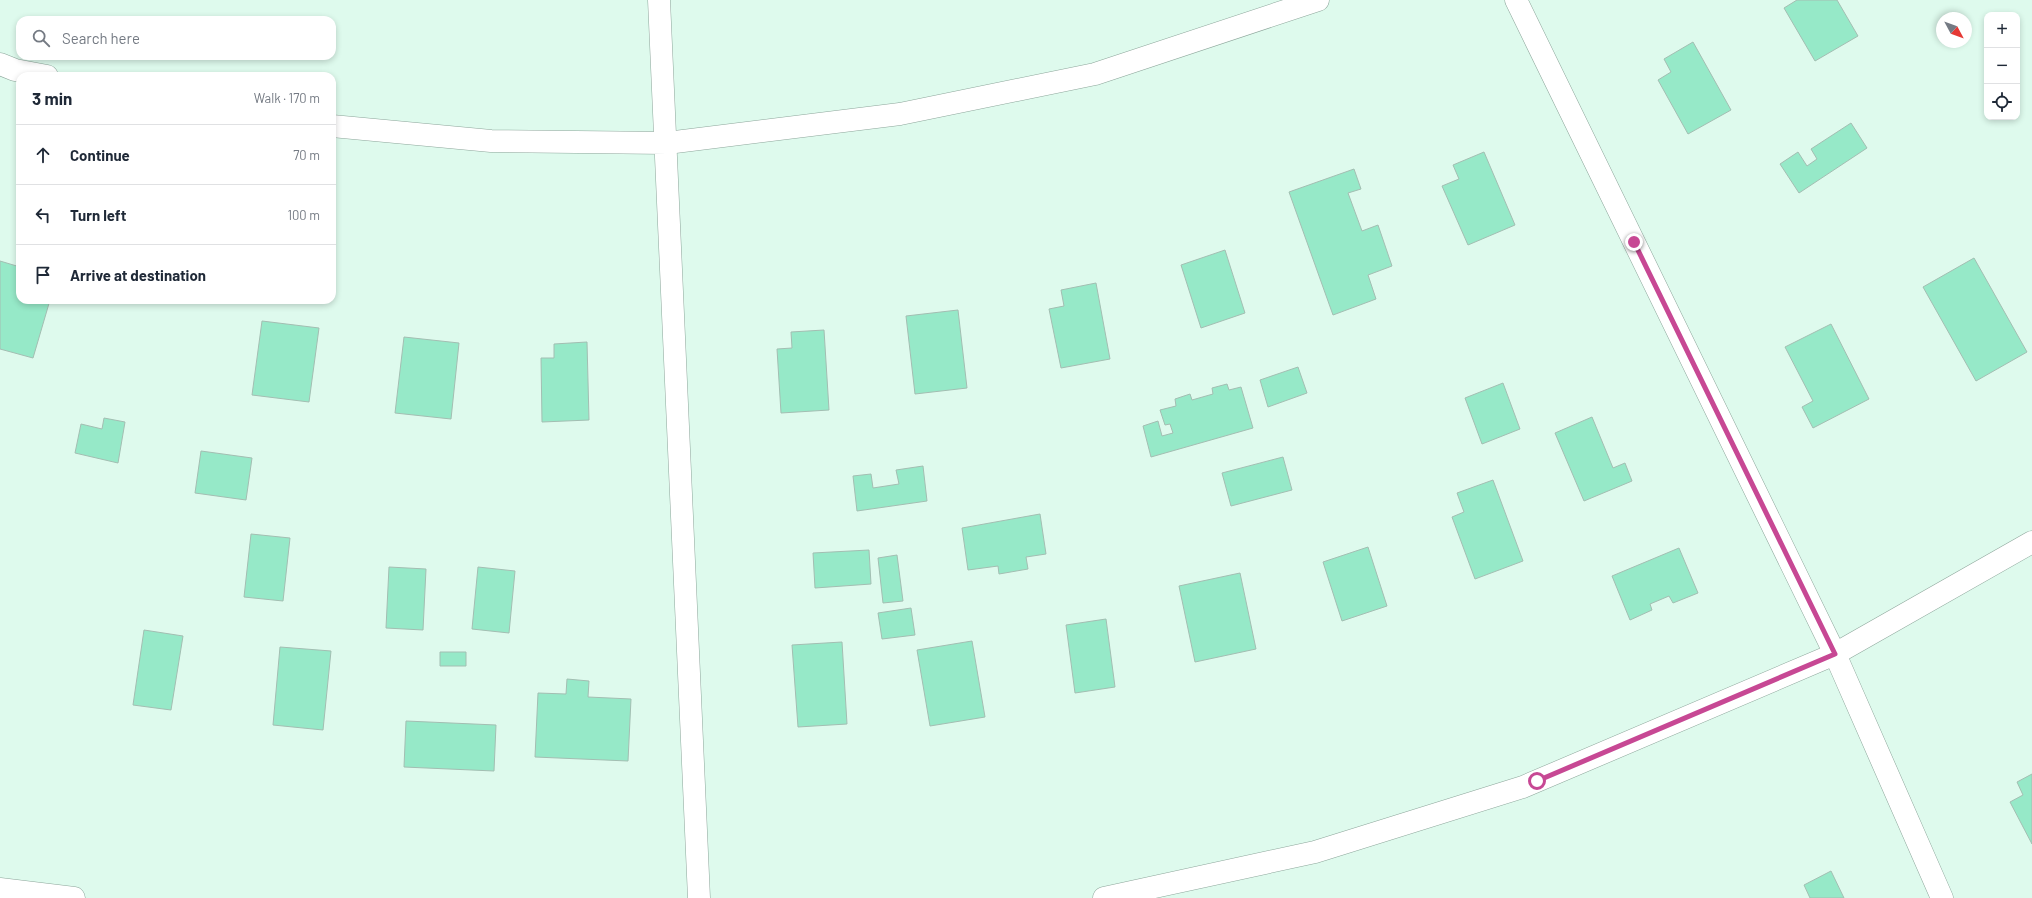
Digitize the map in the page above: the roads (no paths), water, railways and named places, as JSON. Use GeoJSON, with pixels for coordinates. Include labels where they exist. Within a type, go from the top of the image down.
{"type":"FeatureCollection","features":[{"type":"Feature","properties":{"kind":"street"},"geometry":{"type":"LineString","coordinates":[[659,0],[667,143],[700,898]]}},
{"type":"Feature","properties":{"kind":"street"},"geometry":{"type":"LineString","coordinates":[[336,126],[491,141],[667,143],[900,114],[1095,74],[1318,0]]}},
{"type":"Feature","properties":{"kind":"street"},"geometry":{"type":"LineString","coordinates":[[1516,0],[1835,654],[1942,898]]}},
{"type":"Feature","properties":{"kind":"street"},"geometry":{"type":"LineString","coordinates":[[0,64],[15,70],[26,72]]}},
{"type":"Feature","properties":{"kind":"street"},"geometry":{"type":"LineString","coordinates":[[1104,898],[1315,852],[1522,787],[1835,654],[2032,542]]}},
{"type":"Feature","properties":{"kind":"street"},"geometry":{"type":"LineString","coordinates":[[0,889],[74,898]]}}]}
